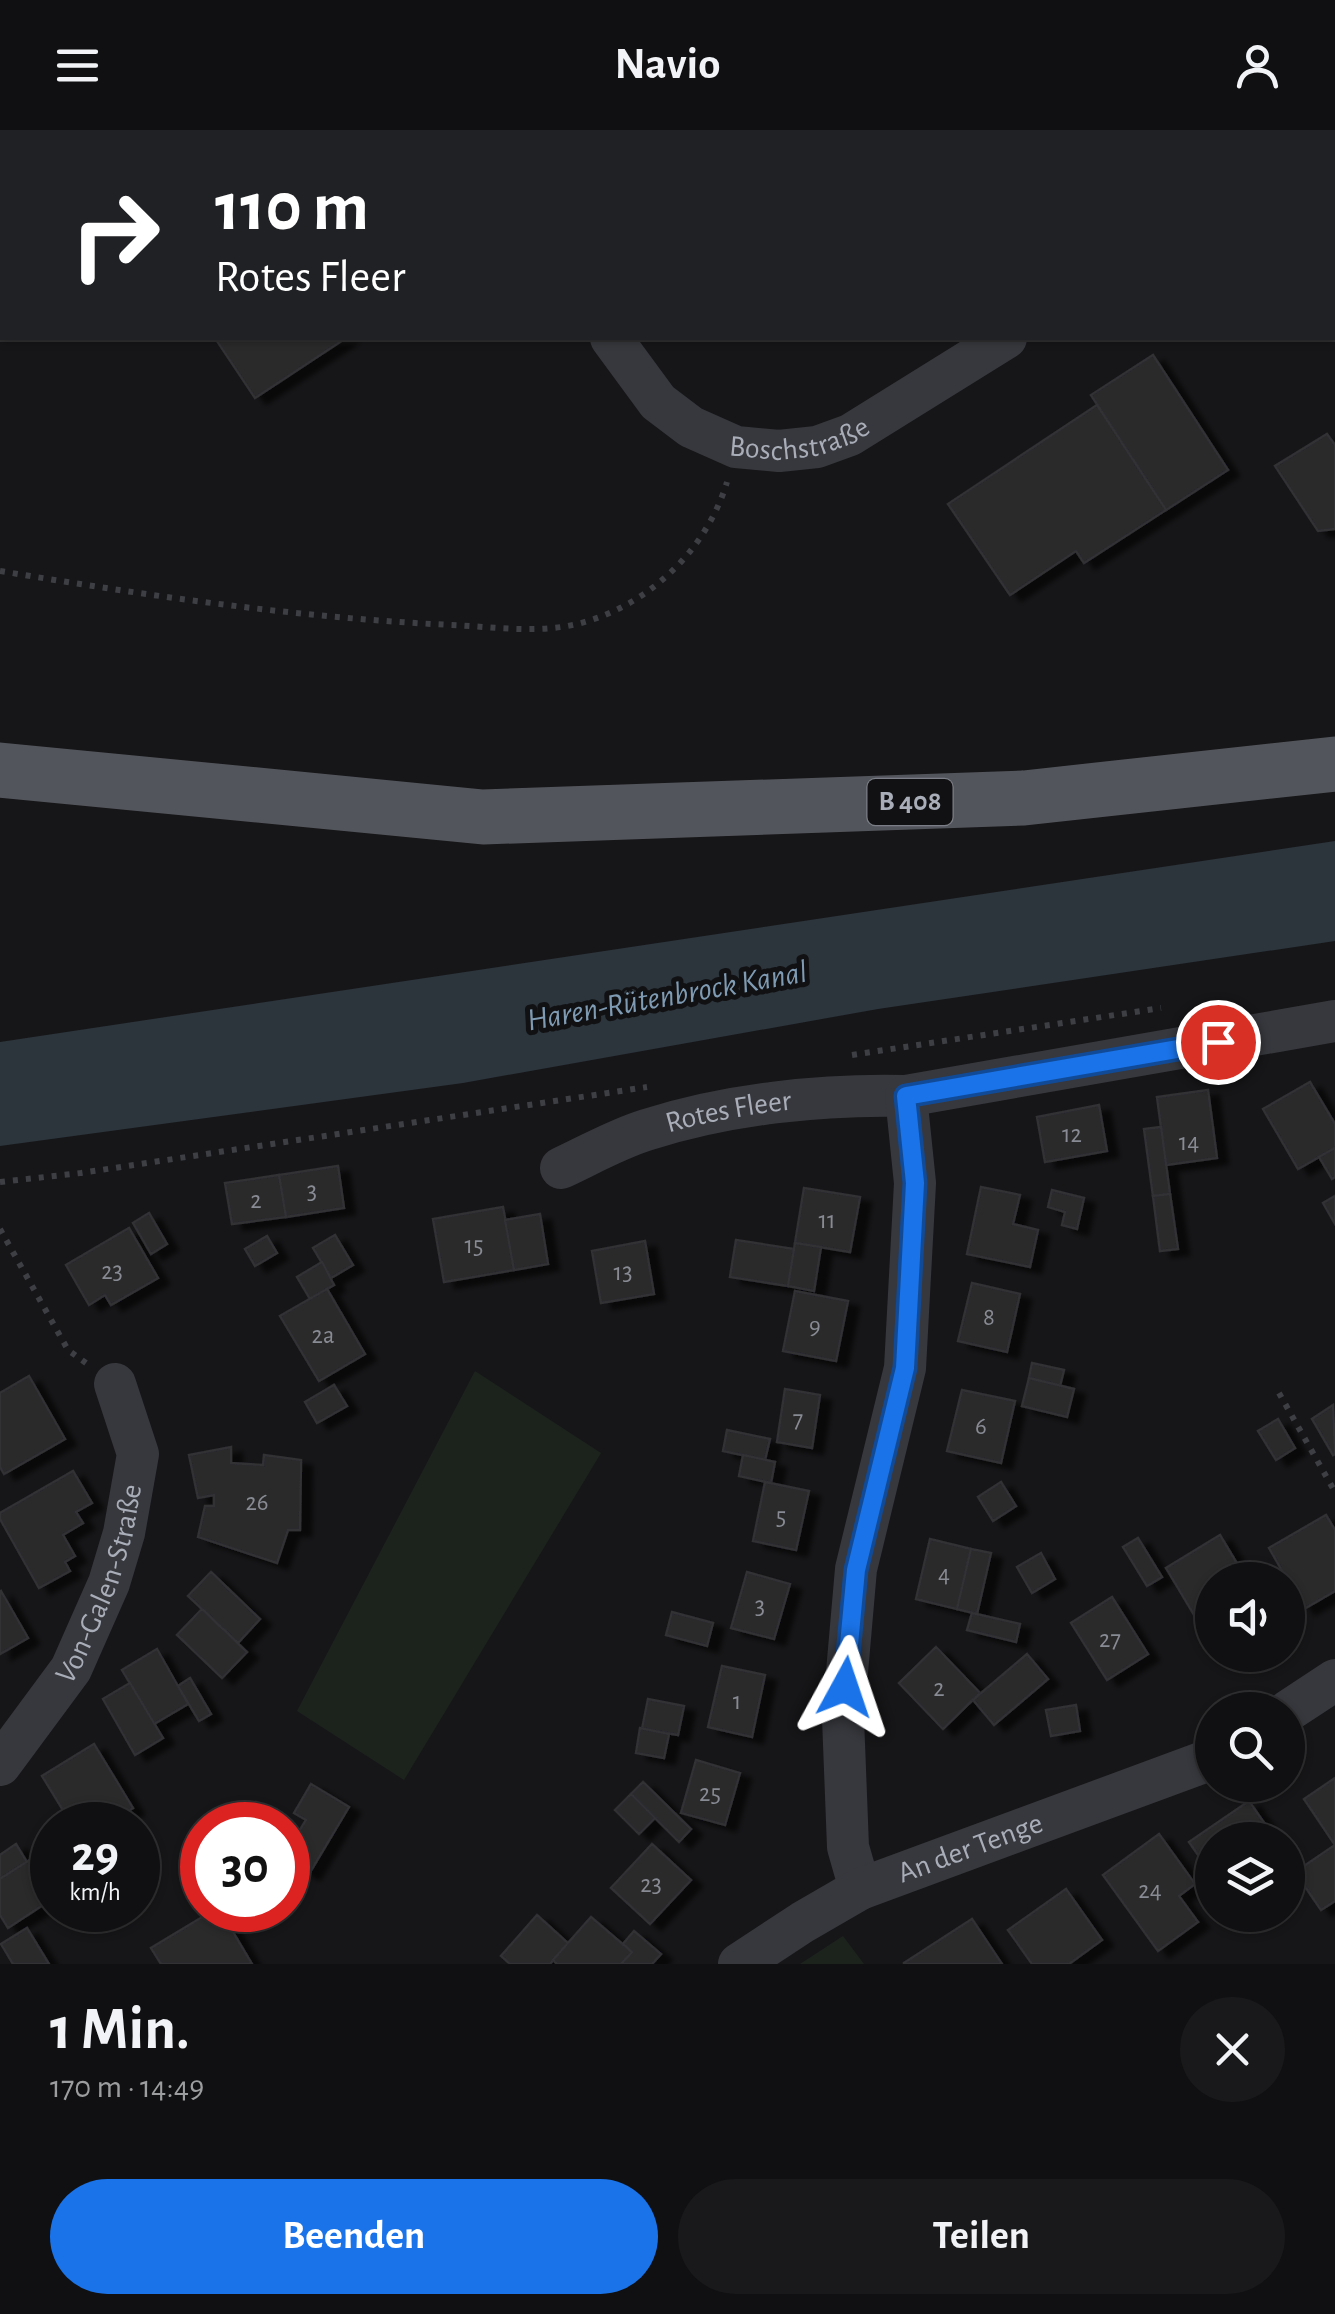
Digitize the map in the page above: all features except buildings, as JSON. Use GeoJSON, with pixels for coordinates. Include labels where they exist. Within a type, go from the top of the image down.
{"type":"FeatureCollection","features":[{"type":"Feature","properties":{"kind":"main road","name":"B 408"},"geometry":{"type":"LineString","coordinates":[[0,770],[483,816],[1024,798],[1335,764]]}},
{"type":"Feature","properties":{"kind":"street","name":"Boschstraße"},"geometry":{"type":"LineString","coordinates":[[613,340],[658,402],[692,427],[736,448],[779,450],[817,447],[850,435],[1003,340]]}},
{"type":"Feature","properties":{"kind":"street","name":"Rotes Fleer"},"geometry":{"type":"LineString","coordinates":[[561,1168],[642,1131],[688,1118],[836,1094],[906,1096],[1335,1021]]}},
{"type":"Feature","properties":{"kind":"street"},"geometry":{"type":"LineString","coordinates":[[860,1889],[848,1846],[843,1718],[856,1570],[905,1368],[915,1183],[906,1096]]}},
{"type":"Feature","properties":{"kind":"street","name":"Von-Galen-Straße"},"geometry":{"type":"LineString","coordinates":[[0,1766],[71,1669],[108,1584],[124,1532],[138,1454],[115,1384]]}},
{"type":"Feature","properties":{"kind":"street"},"geometry":{"type":"LineString","coordinates":[[1305,1700],[1335,1680]]}},
{"type":"Feature","properties":{"kind":"street","name":"An der Tenge"},"geometry":{"type":"LineString","coordinates":[[740,1964],[860,1889],[1195,1765]]}},
{"type":"Feature","properties":{"kind":"path"},"geometry":{"type":"LineString","coordinates":[[0,572],[310,614],[553,629],[618,610],[675,568],[715,517],[736,448]]}},
{"type":"Feature","properties":{"kind":"path"},"geometry":{"type":"LineString","coordinates":[[0,1230],[68,1350],[115,1384]]}},
{"type":"Feature","properties":{"kind":"path"},"geometry":{"type":"LineString","coordinates":[[1279,1393],[1335,1492]]}},
{"type":"Feature","properties":{"kind":"shaded area"},"geometry":{"type":"Polygon","coordinates":[[[475,1371],[601,1453],[404,1780],[297,1711],[475,1371]]]}},
{"type":"Feature","properties":{"kind":"shaded area"},"geometry":{"type":"Polygon","coordinates":[[[843,1936],[864,1964],[800,1964],[843,1936]]]}},
{"type":"Feature","properties":{"kind":"water","name":"Haren-Rütenbrock Kanal"},"geometry":{"type":"Polygon","coordinates":[[[1335,841],[1335,941],[878,1009],[463,1083],[0,1146],[0,1042],[1335,841]]]}},
{"type":"Feature","properties":{"kind":"route"},"geometry":{"type":"LineString","coordinates":[[845,1687],[856,1570],[905,1368],[915,1183],[906,1096],[1218,1042]]}}]}
